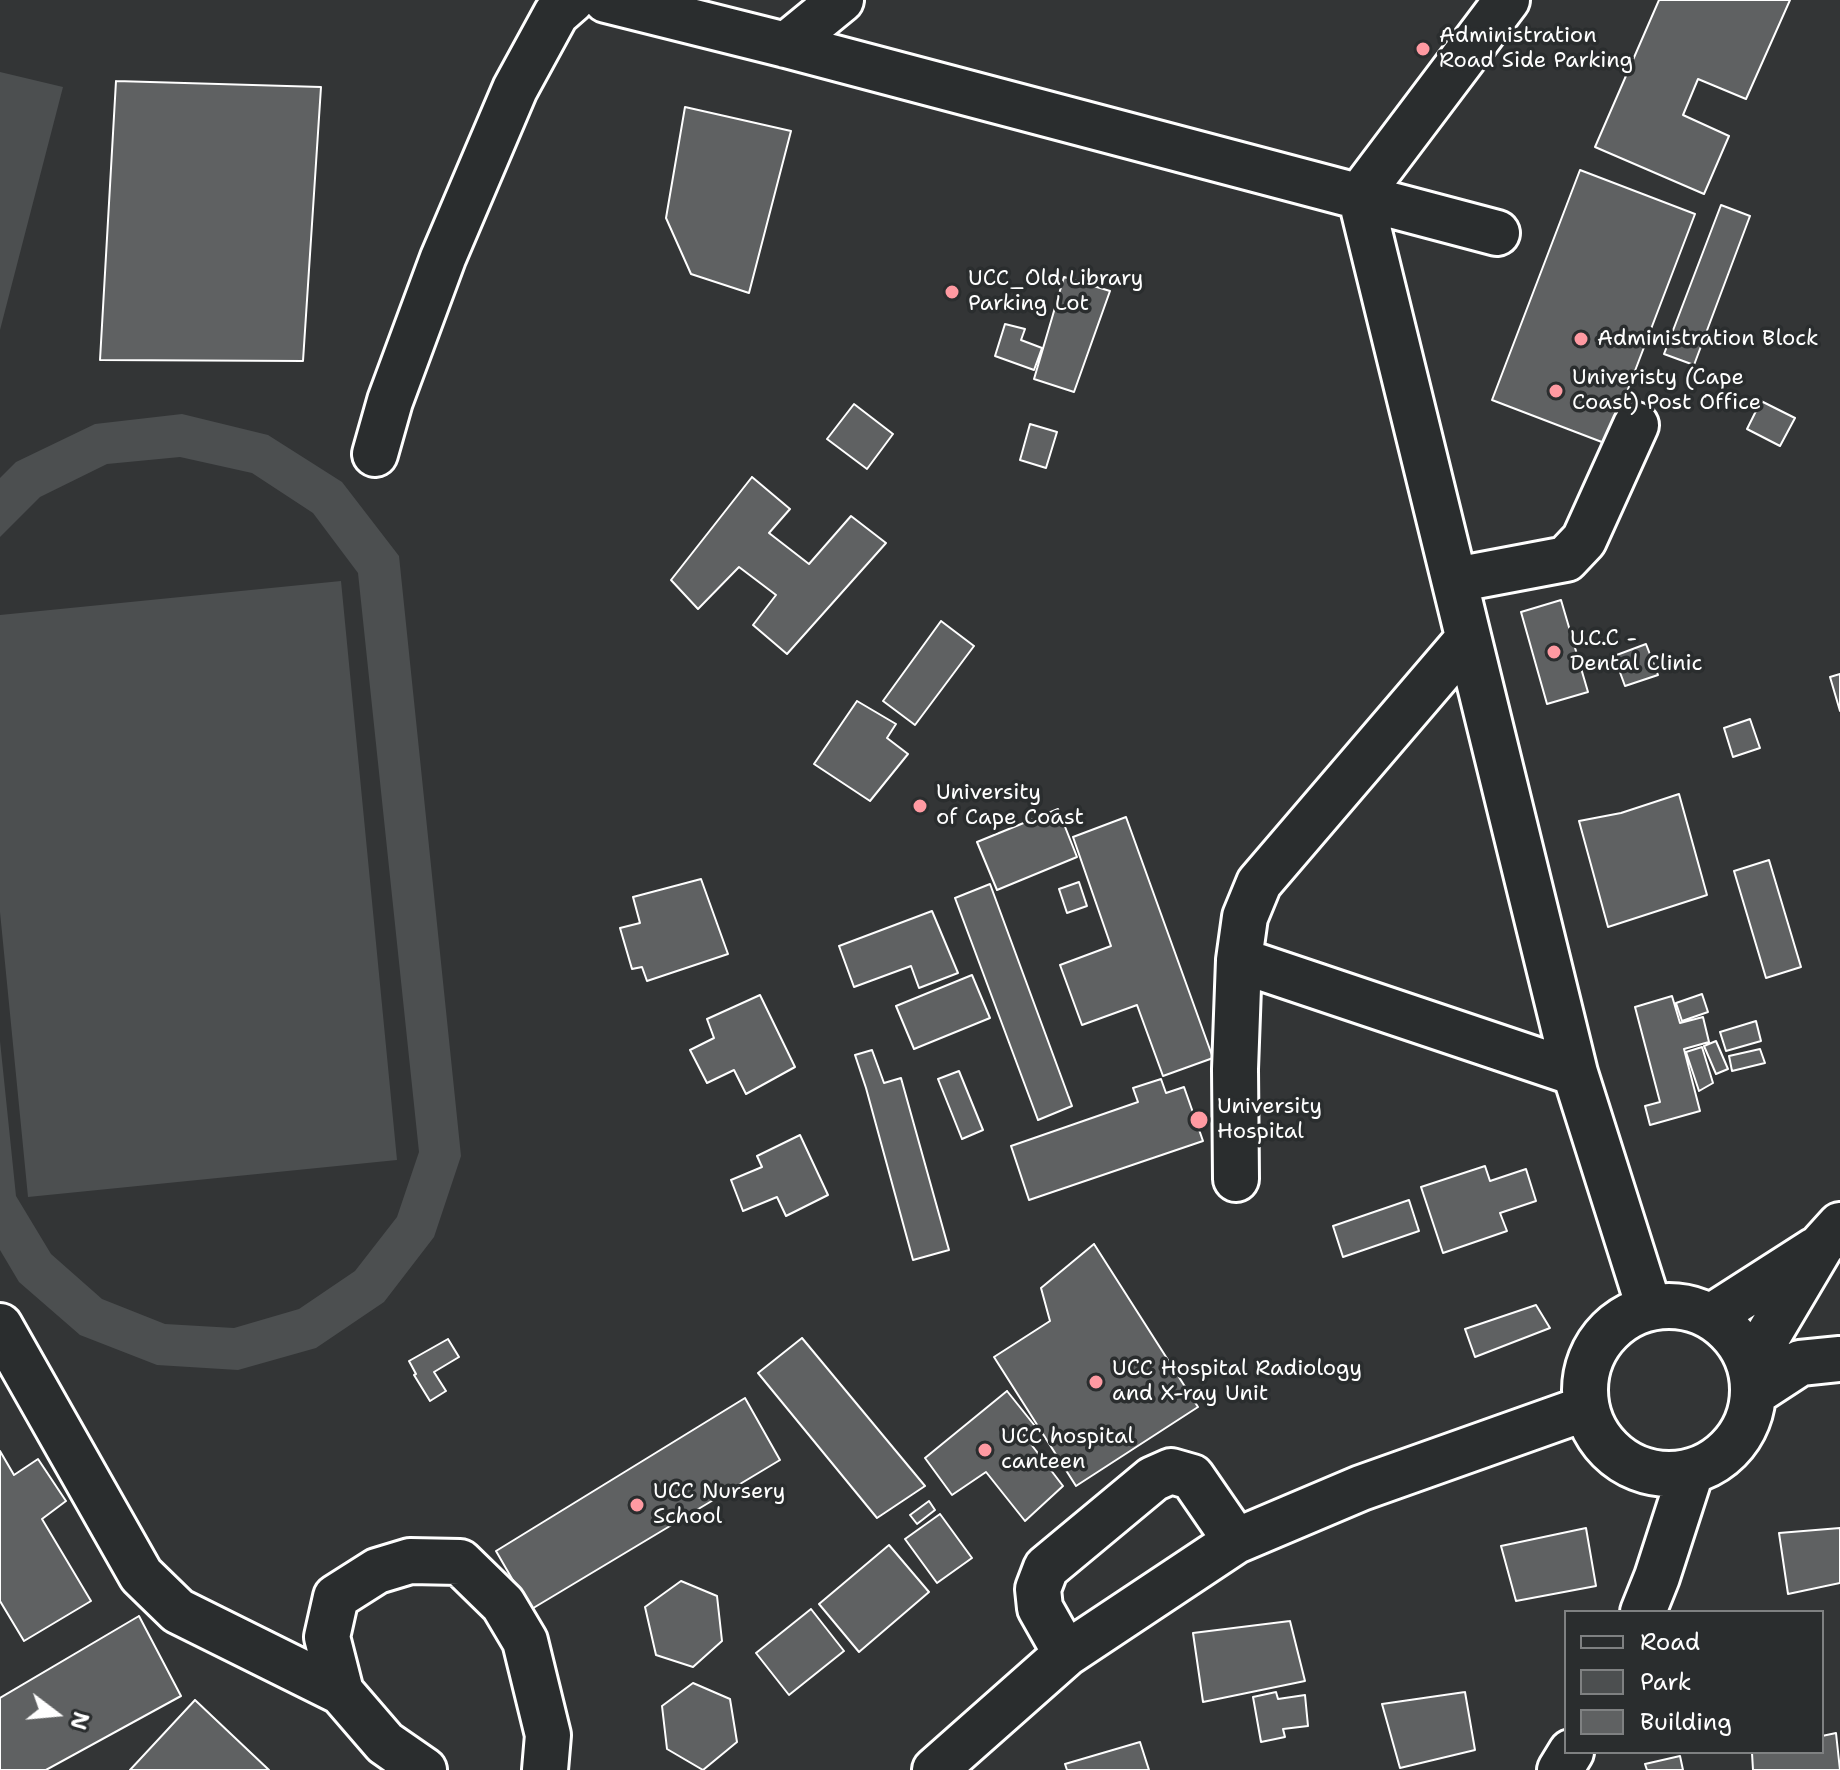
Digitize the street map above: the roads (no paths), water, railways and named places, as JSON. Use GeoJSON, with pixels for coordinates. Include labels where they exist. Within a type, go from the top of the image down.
{"type":"FeatureCollection","features":[{"type":"Feature","properties":{"kind":"street"},"geometry":{"type":"LineString","coordinates":[[375,454],[390,401],[443,258],[515,89],[556,14],[572,0]]}},
{"type":"Feature","properties":{"kind":"street"},"geometry":{"type":"LineString","coordinates":[[606,0],[1497,233]]}},
{"type":"Feature","properties":{"kind":"street"},"geometry":{"type":"LineString","coordinates":[[786,45],[841,0]]}},
{"type":"Feature","properties":{"kind":"street"},"geometry":{"type":"LineString","coordinates":[[1360,195],[1507,0]]}},
{"type":"Feature","properties":{"kind":"street"},"geometry":{"type":"LineString","coordinates":[[1360,195],[1575,1073],[1649,1307]]}},
{"type":"Feature","properties":{"kind":"street"},"geometry":{"type":"LineString","coordinates":[[1455,580],[1566,559],[1584,540],[1636,425]]}},
{"type":"Feature","properties":{"kind":"street"},"geometry":{"type":"LineString","coordinates":[[1236,1179],[1235,1069],[1239,960],[1245,917],[1259,883],[1468,639]]}},
{"type":"Feature","properties":{"kind":"street"},"geometry":{"type":"LineString","coordinates":[[1239,960],[1575,1073]]}},
{"type":"Feature","properties":{"kind":"street"},"geometry":{"type":"LineString","coordinates":[[1712,1316],[1830,1235]]}},
{"type":"Feature","properties":{"kind":"street"},"geometry":{"type":"LineString","coordinates":[[1752,1379],[1736,1337],[1712,1316],[1681,1305],[1649,1307],[1624,1317],[1604,1334],[1591,1356],[1584,1382],[1586,1408],[1600,1440],[1625,1463],[1657,1474],[1691,1472],[1716,1461],[1735,1443],[1748,1419],[1752,1379],[1830,1235]]}},
{"type":"Feature","properties":{"kind":"street"},"geometry":{"type":"LineString","coordinates":[[0,1326],[141,1575],[178,1611],[341,1692],[385,1743],[424,1770]]}},
{"type":"Feature","properties":{"kind":"street"},"geometry":{"type":"LineString","coordinates":[[1752,1379],[1800,1363],[1840,1359]]}},
{"type":"Feature","properties":{"kind":"street"},"geometry":{"type":"LineString","coordinates":[[935,1770],[1066,1654],[1236,1541],[1361,1488],[1586,1408]]}},
{"type":"Feature","properties":{"kind":"street"},"geometry":{"type":"LineString","coordinates":[[1066,1654],[1040,1608],[1038,1589],[1046,1568],[1153,1479],[1171,1471],[1192,1477],[1236,1541]]}},
{"type":"Feature","properties":{"kind":"street"},"geometry":{"type":"LineString","coordinates":[[1644,1610],[1691,1472]]}},
{"type":"Feature","properties":{"kind":"street"},"geometry":{"type":"LineString","coordinates":[[341,1692],[327,1637],[336,1597],[377,1571],[410,1561],[460,1562],[503,1604],[525,1641],[548,1735],[545,1770]]}},
{"type":"Feature","properties":{"kind":"place","name":"Administration Road Side Parking"},"geometry":{"type":"Point","coordinates":[1423,49]}},
{"type":"Feature","properties":{"kind":"place","name":"UCC_Old Library Parking Lot"},"geometry":{"type":"Point","coordinates":[952,292]}},
{"type":"Feature","properties":{"kind":"place","name":"Administration Block"},"geometry":{"type":"Point","coordinates":[1581,339]}},
{"type":"Feature","properties":{"kind":"place","name":"Univeristy (Cape Coast) Post Office"},"geometry":{"type":"Point","coordinates":[1556,391]}},
{"type":"Feature","properties":{"kind":"place","name":"U.C.C - Dental Clinic"},"geometry":{"type":"Point","coordinates":[1554,652]}},
{"type":"Feature","properties":{"kind":"place","name":"University of Cape Coast"},"geometry":{"type":"Point","coordinates":[920,806]}},
{"type":"Feature","properties":{"kind":"place","name":"University Hospital"},"geometry":{"type":"Point","coordinates":[1199,1120]}},
{"type":"Feature","properties":{"kind":"place","name":"UCC Hospital Radiology and X-ray Unit"},"geometry":{"type":"Point","coordinates":[1096,1382]}},
{"type":"Feature","properties":{"kind":"place","name":"UCC hospital canteen"},"geometry":{"type":"Point","coordinates":[985,1450]}},
{"type":"Feature","properties":{"kind":"place","name":"UCC Nursery School"},"geometry":{"type":"Point","coordinates":[637,1505]}}]}
